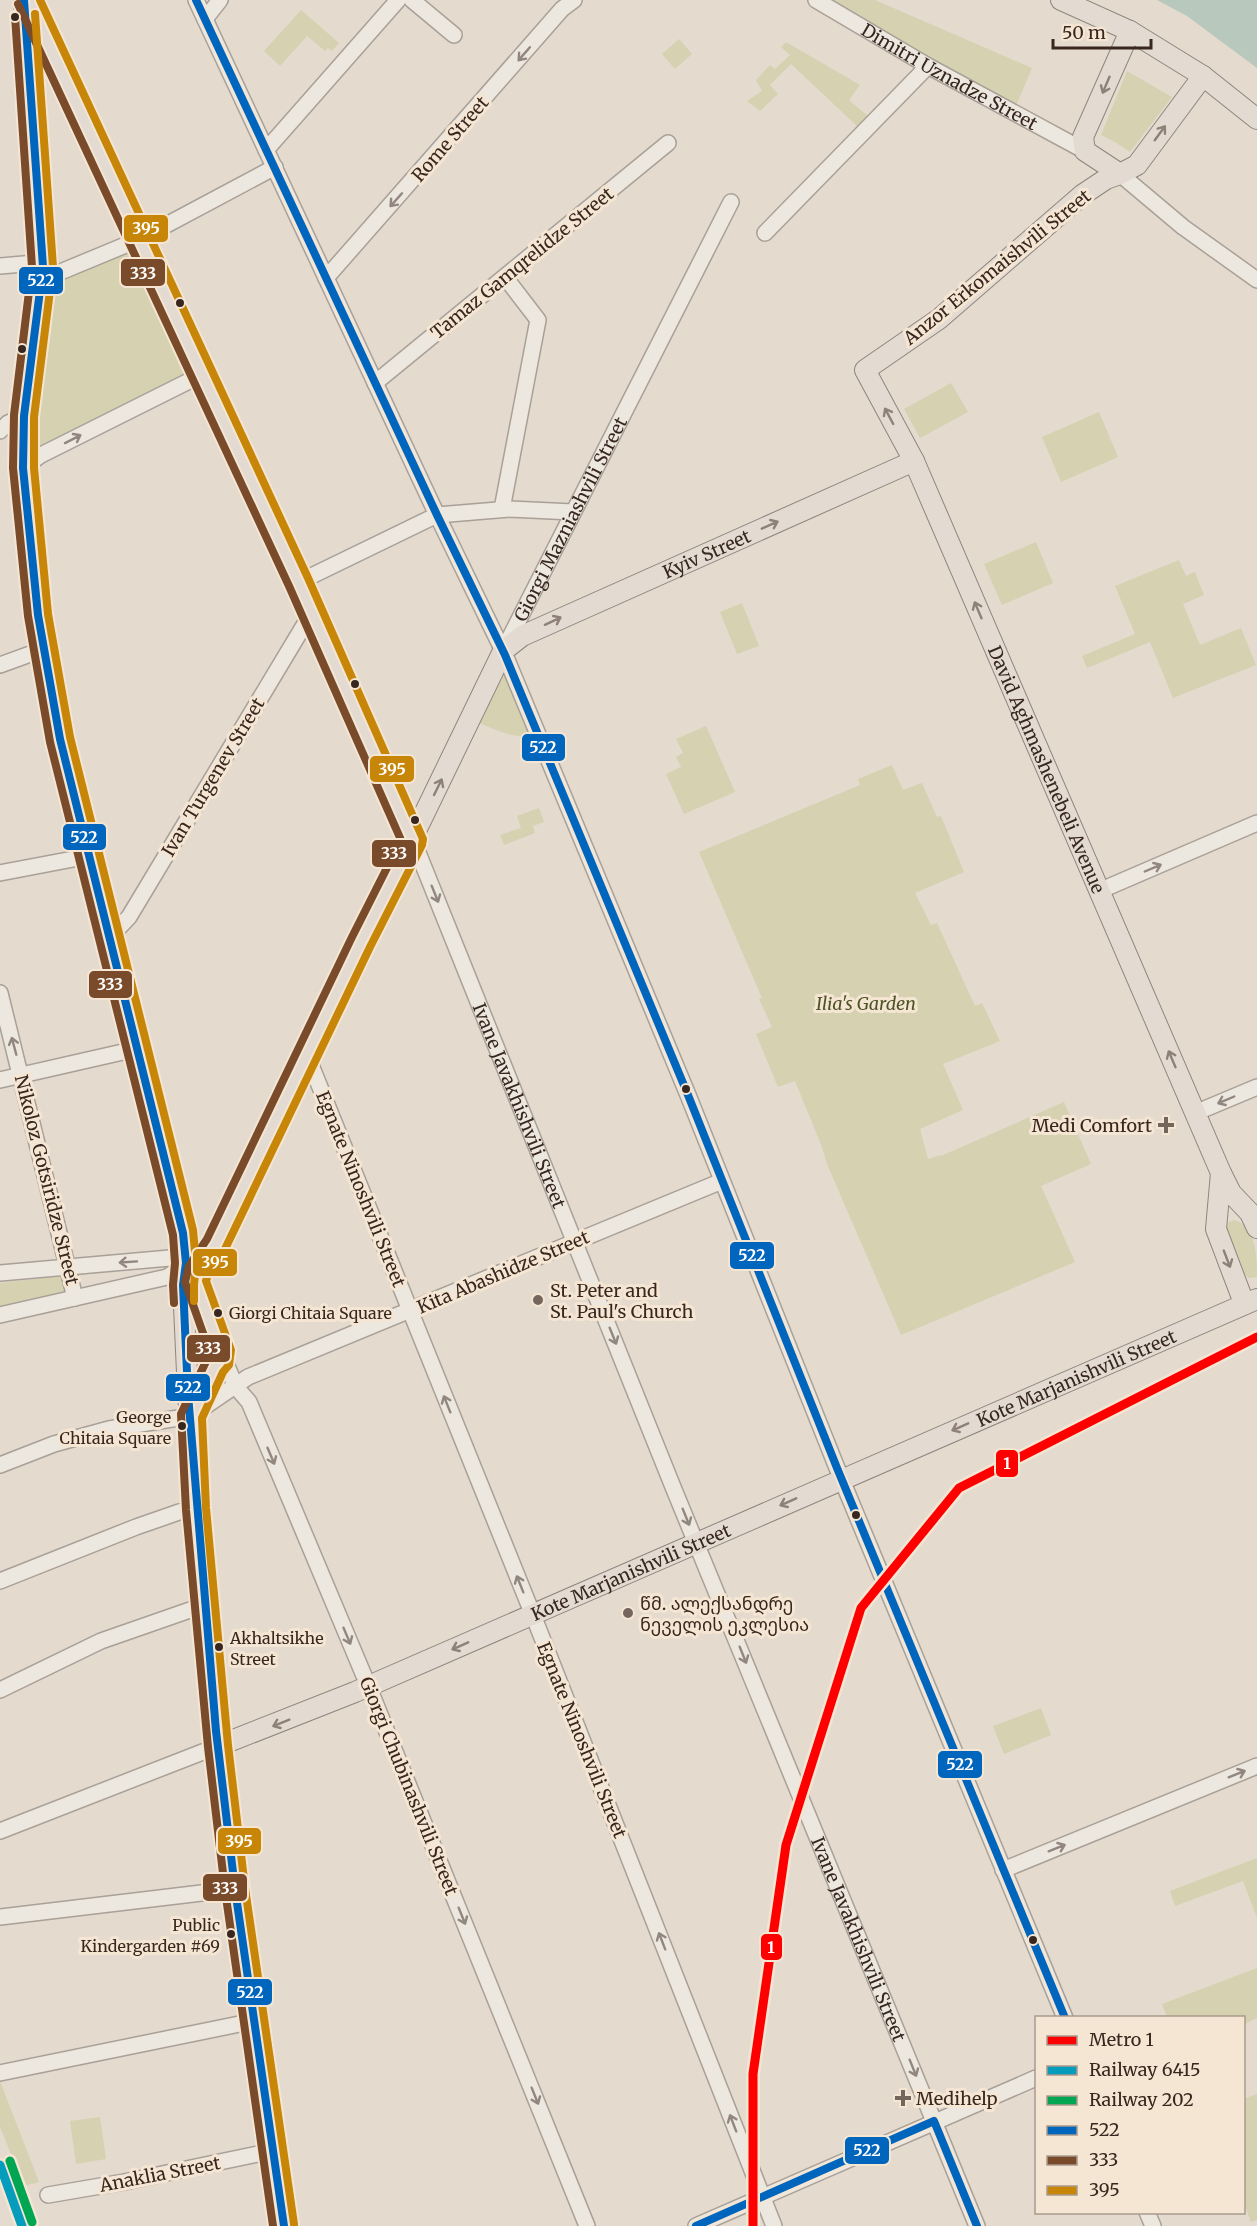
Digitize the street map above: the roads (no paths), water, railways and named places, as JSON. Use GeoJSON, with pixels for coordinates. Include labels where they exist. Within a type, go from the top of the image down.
{"type":"FeatureCollection","features":[{"type":"Feature","properties":{"kind":"main road","name":"Ivane Javakhishvili Street"},"geometry":{"type":"LineString","coordinates":[[26,0],[48,40],[201,375],[299,582],[413,840]]}},
{"type":"Feature","properties":{"kind":"main road"},"geometry":{"type":"LineString","coordinates":[[26,0],[27,56],[44,267],[24,416],[23,468],[38,615],[60,739],[184,1238],[195,1260]]}},
{"type":"Feature","properties":{"kind":"main road"},"geometry":{"type":"LineString","coordinates":[[1062,0],[1130,31],[1203,76],[1257,119]]}},
{"type":"Feature","properties":{"kind":"main road"},"geometry":{"type":"LineString","coordinates":[[1089,154],[1083,136],[1130,31]]}},
{"type":"Feature","properties":{"kind":"main road"},"geometry":{"type":"LineString","coordinates":[[27,56],[34,40],[40,38],[48,40]]}},
{"type":"Feature","properties":{"kind":"main road","name":"Anzor Erkomaishvili Street"},"geometry":{"type":"LineString","coordinates":[[865,370],[939,319],[1082,195],[1099,183],[1130,170],[1143,158],[1203,76]]}},
{"type":"Feature","properties":{"kind":"main road","name":"Anzor Erkomaishvili Street"},"geometry":{"type":"LineString","coordinates":[[1089,154],[1099,176],[1099,183]]}},
{"type":"Feature","properties":{"kind":"main road","name":"Dimitri Uznadze Street"},"geometry":{"type":"LineString","coordinates":[[1089,154],[1120,174]]}},
{"type":"Feature","properties":{"kind":"main road","name":"David Aghmashenebeli Avenue"},"geometry":{"type":"LineString","coordinates":[[865,370],[914,461],[1221,1173],[1231,1193],[1252,1216],[1257,1228]]}},
{"type":"Feature","properties":{"kind":"main road","name":"Kyiv Street"},"geometry":{"type":"LineString","coordinates":[[503,651],[522,636],[914,461]]}},
{"type":"Feature","properties":{"kind":"main road","name":"Giorgi Mazniashvili Street"},"geometry":{"type":"LineString","coordinates":[[182,1282],[196,1272],[195,1260],[213,1249],[220,1236],[503,651]]}},
{"type":"Feature","properties":{"kind":"main road","name":"David Aghmashenebeli Avenue"},"geometry":{"type":"LineString","coordinates":[[1221,1173],[1216,1229],[1251,1301]]}},
{"type":"Feature","properties":{"kind":"main road"},"geometry":{"type":"LineString","coordinates":[[1218,1214],[1226,1206],[1244,1207]]}},
{"type":"Feature","properties":{"kind":"main road"},"geometry":{"type":"LineString","coordinates":[[182,1282],[202,1302],[218,1353],[191,1416]]}},
{"type":"Feature","properties":{"kind":"main road"},"geometry":{"type":"LineString","coordinates":[[182,1282],[189,1343],[196,1509],[218,1746],[235,1889],[284,2226]]}},
{"type":"Feature","properties":{"kind":"main road","name":"Kote Marjanishvili Street"},"geometry":{"type":"LineString","coordinates":[[218,1746],[368,1686],[1251,1301]]}},
{"type":"Feature","properties":{"kind":"main road"},"geometry":{"type":"LineString","coordinates":[[189,1343],[208,1339],[218,1353]]}},
{"type":"Feature","properties":{"kind":"street"},"geometry":{"type":"LineString","coordinates":[[196,0],[503,651],[1064,2016]]}},
{"type":"Feature","properties":{"kind":"street"},"geometry":{"type":"LineString","coordinates":[[205,19],[220,0]]}},
{"type":"Feature","properties":{"kind":"street"},"geometry":{"type":"LineString","coordinates":[[266,150],[398,0]]}},
{"type":"Feature","properties":{"kind":"street"},"geometry":{"type":"LineString","coordinates":[[412,0],[454,35]]}},
{"type":"Feature","properties":{"kind":"street","name":"Rome Street"},"geometry":{"type":"LineString","coordinates":[[326,278],[562,9],[574,0]]}},
{"type":"Feature","properties":{"kind":"street","name":"Dimitri Uznadze Street"},"geometry":{"type":"LineString","coordinates":[[816,0],[928,66],[1089,154]]}},
{"type":"Feature","properties":{"kind":"street"},"geometry":{"type":"LineString","coordinates":[[765,232],[928,66]]}},
{"type":"Feature","properties":{"kind":"street","name":"Tamaz Gamqrelidze Street"},"geometry":{"type":"LineString","coordinates":[[375,383],[668,143]]}},
{"type":"Feature","properties":{"kind":"street"},"geometry":{"type":"LineString","coordinates":[[0,266],[36,263],[58,273],[140,239],[275,167]]}},
{"type":"Feature","properties":{"kind":"street","name":"Dimitri Uznadze Street"},"geometry":{"type":"LineString","coordinates":[[1120,174],[1183,227],[1257,280]]}},
{"type":"Feature","properties":{"kind":"street","name":"Giorgi Mazniashvili Street"},"geometry":{"type":"LineString","coordinates":[[503,651],[731,202]]}},
{"type":"Feature","properties":{"kind":"street"},"geometry":{"type":"LineString","coordinates":[[502,509],[538,320],[505,277]]}},
{"type":"Feature","properties":{"kind":"street"},"geometry":{"type":"LineString","coordinates":[[23,468],[51,450],[201,375]]}},
{"type":"Feature","properties":{"kind":"street"},"geometry":{"type":"LineString","coordinates":[[0,431],[8,423],[24,416]]}},
{"type":"Feature","properties":{"kind":"street"},"geometry":{"type":"LineString","coordinates":[[299,582],[437,515],[502,509],[573,512]]}},
{"type":"Feature","properties":{"kind":"street","name":"Ivan Turgenev Street"},"geometry":{"type":"LineString","coordinates":[[110,938],[129,917],[312,612]]}},
{"type":"Feature","properties":{"kind":"street"},"geometry":{"type":"LineString","coordinates":[[0,665],[44,649]]}},
{"type":"Feature","properties":{"kind":"street"},"geometry":{"type":"LineString","coordinates":[[1099,891],[1257,823]]}},
{"type":"Feature","properties":{"kind":"street","name":"Ivane Javakhishvili Street"},"geometry":{"type":"LineString","coordinates":[[413,840],[696,1543],[977,2226]]}},
{"type":"Feature","properties":{"kind":"street"},"geometry":{"type":"LineString","coordinates":[[0,873],[89,856]]}},
{"type":"Feature","properties":{"kind":"street","name":"Nikoloz Gotsiridze Street"},"geometry":{"type":"LineString","coordinates":[[0,993],[75,1298]]}},
{"type":"Feature","properties":{"kind":"street"},"geometry":{"type":"LineString","coordinates":[[0,1080],[136,1049]]}},
{"type":"Feature","properties":{"kind":"street","name":"Egnate Ninoshvili Street"},"geometry":{"type":"LineString","coordinates":[[307,1055],[533,1614],[774,2226]]}},
{"type":"Feature","properties":{"kind":"street"},"geometry":{"type":"LineString","coordinates":[[1195,1113],[1257,1086]]}},
{"type":"Feature","properties":{"kind":"street","name":"Kita Abashidze Street"},"geometry":{"type":"LineString","coordinates":[[191,1416],[248,1377],[722,1181]]}},
{"type":"Feature","properties":{"kind":"street"},"geometry":{"type":"LineString","coordinates":[[0,1274],[170,1258],[195,1260],[182,1282],[75,1298],[0,1315]]}},
{"type":"Feature","properties":{"kind":"street","name":"Giorgi Chubinashvili Street"},"geometry":{"type":"LineString","coordinates":[[218,1353],[236,1387],[249,1402],[368,1686],[587,2226]]}},
{"type":"Feature","properties":{"kind":"street"},"geometry":{"type":"LineString","coordinates":[[0,1465],[54,1444],[109,1429],[191,1416]]}},
{"type":"Feature","properties":{"kind":"street"},"geometry":{"type":"LineString","coordinates":[[0,1581],[147,1523],[196,1509]]}},
{"type":"Feature","properties":{"kind":"street"},"geometry":{"type":"LineString","coordinates":[[0,1690],[101,1641],[190,1610],[205,1608]]}},
{"type":"Feature","properties":{"kind":"street","name":"Kote Marjanishvili Street"},"geometry":{"type":"LineString","coordinates":[[0,1831],[218,1746]]}},
{"type":"Feature","properties":{"kind":"street"},"geometry":{"type":"LineString","coordinates":[[1003,1870],[1257,1766]]}},
{"type":"Feature","properties":{"kind":"street"},"geometry":{"type":"LineString","coordinates":[[0,1917],[235,1889]]}},
{"type":"Feature","properties":{"kind":"street"},"geometry":{"type":"LineString","coordinates":[[0,2073],[254,2022]]}},
{"type":"Feature","properties":{"kind":"street"},"geometry":{"type":"LineString","coordinates":[[696,2226],[1035,2078]]}},
{"type":"Feature","properties":{"kind":"street","name":"Anaklia Street"},"geometry":{"type":"LineString","coordinates":[[48,2195],[124,2182],[272,2151]]}},
{"type":"Feature","properties":{"kind":"metro line","name":"1"},"geometry":{"type":"LineString","coordinates":[[753,2226],[753,2074],[786,1845],[861,1608],[959,1488],[1257,1337]]}},
{"type":"Feature","properties":{"kind":"rail line","name":"202"},"geometry":{"type":"LineString","coordinates":[[10,2161],[32,2222]]}},
{"type":"Feature","properties":{"kind":"rail line","name":"6415"},"geometry":{"type":"LineString","coordinates":[[0,2165],[22,2226]]}},
{"type":"Feature","properties":{"kind":"place","name":"Medi Comfort"},"geometry":{"type":"Point","coordinates":[1166,1125]}},
{"type":"Feature","properties":{"kind":"place","name":"St. Peter and St. Paul's Church"},"geometry":{"type":"Point","coordinates":[538,1300]}},
{"type":"Feature","properties":{"kind":"place","name":"Giorgi Chitaia Square"},"geometry":{"type":"Point","coordinates":[218,1313]}},
{"type":"Feature","properties":{"kind":"place","name":"George Chitaia Square"},"geometry":{"type":"Point","coordinates":[182,1426]}},
{"type":"Feature","properties":{"kind":"place","name":"წმ. ალექსანდრე ნეველის ეკლესია"},"geometry":{"type":"Point","coordinates":[628,1613]}},
{"type":"Feature","properties":{"kind":"place","name":"Akhaltsikhe Street"},"geometry":{"type":"Point","coordinates":[219,1647]}},
{"type":"Feature","properties":{"kind":"place","name":"Public Kindergarden #69"},"geometry":{"type":"Point","coordinates":[231,1934]}},
{"type":"Feature","properties":{"kind":"place","name":"Medihelp"},"geometry":{"type":"Point","coordinates":[903,2098]}},
{"type":"Feature","properties":{"kind":"park label","name":"Ilia's Garden"},"geometry":{"type":"Point","coordinates":[866,1003]}}]}
